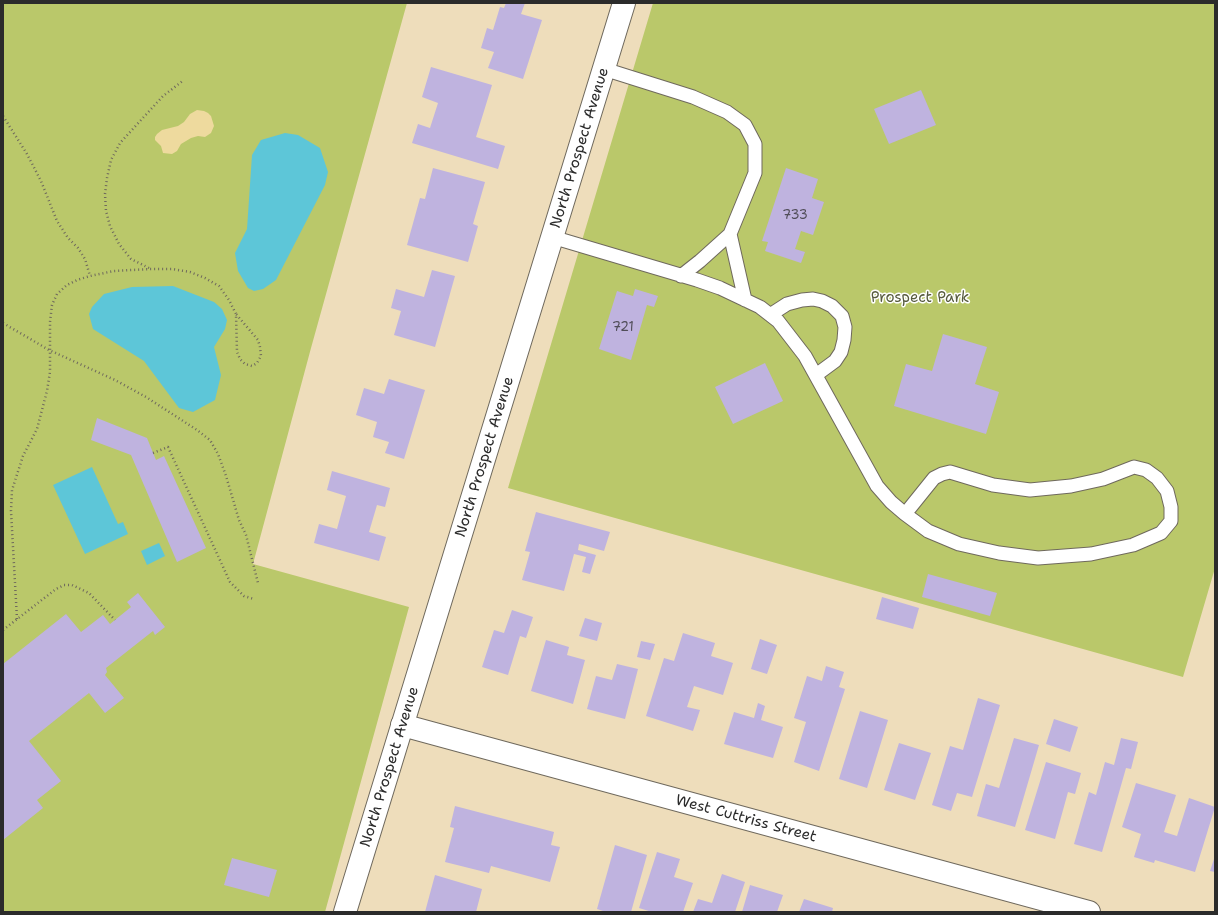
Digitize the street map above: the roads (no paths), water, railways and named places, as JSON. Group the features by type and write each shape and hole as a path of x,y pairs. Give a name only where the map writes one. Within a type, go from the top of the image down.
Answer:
{"street":[{"name":"North Prospect Avenue","path":"345,912 624,3"},
{"name":"West Cuttriss Street","path":"402,726 1089,912"}],"lane":[{"path":"604,69 693,97 727,112 745,125 755,144 755,173 730,234 700,262 681,276"},
{"path":"730,234 745,300"},
{"path":"552,237 720,288 760,307 778,321 805,356 877,486 891,502 906,514 928,531 959,544 999,553 1038,558 1091,554 1133,546 1161,533 1171,521 1171,508 1167,491 1157,478 1146,470 1134,467 1103,479 1071,486 1030,490 993,485 950,472 934,478 906,514"},
{"path":"770,315 788,304 813,299 822,301 832,306 842,316 845,327 841,352 835,361 816,375"}],"water":[{"path":"285,133 298,135 320,148 328,172 325,185 276,280 263,289 254,291 248,288 238,271 235,253 247,229 252,155 261,140"},
{"path":"173,286 214,302 222,309 227,320 225,329 214,347 221,375 215,400 193,412 179,408 144,361 93,329 89,314 92,307 104,294 132,287"},
{"path":"92,467 118,524 123,522 128,534 85,554 53,485"},
{"path":"159,543 165,556 147,565 141,551"}],"park label":[{"name":"Prospect Park","path":"920,298"}]}
